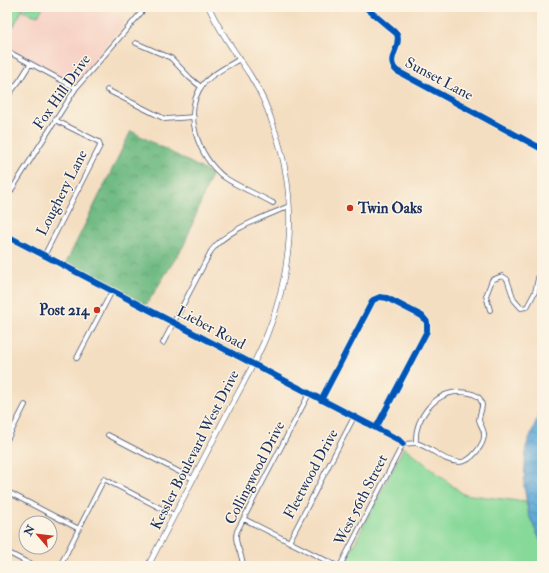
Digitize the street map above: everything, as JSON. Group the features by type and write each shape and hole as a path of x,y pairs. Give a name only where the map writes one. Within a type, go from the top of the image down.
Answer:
{"main road":[{"name":"Kessler Boulevard West Drive","path":"148,566 253,365 272,322 282,288 289,247 289,206 285,171 275,130 260,93 209,7"}],"street":[{"name":"Fox Hill Drive","path":"7,197 76,88 146,7"},
{"name":"Sunset Lane","path":"365,7 397,34 398,43 392,60 393,68 397,72 542,148"},
{"path":"136,43 171,58 189,78 202,87"},
{"path":"7,51 76,88"},
{"path":"240,59 208,79 202,87 195,104 194,117 200,145 214,168 227,179 273,202"},
{"path":"7,97 30,64"},
{"path":"107,90 164,119 194,117"},
{"name":"Loughery Lane","path":"44,256 100,146 99,142 55,120"},
{"path":"7,187 12,190"},
{"path":"163,343 211,250 230,234 289,206"},
{"name":"Lieber Road","path":"7,236 376,428 403,444"},
{"path":"490,310 487,294 492,280 502,276 507,279 515,302 521,308 527,307 535,292 542,260"},
{"path":"77,358 112,291"},
{"path":"321,400 372,302 379,297 387,298 424,317 428,324 427,331 376,428"},
{"path":"403,444 416,443 448,460 461,462 468,460 476,452 484,437 479,420 482,407 480,399 474,395 457,392 446,394 439,398 429,408 416,428 416,443"},
{"name":"Collingwood Drive","path":"243,566 236,536 309,394"},
{"path":"7,440 25,405"},
{"name":"Fleetwood Drive","path":"289,542 354,417"},
{"path":"108,435 193,479"},
{"name":"West 56th Street","path":"340,566 403,444"},
{"path":"60,566 104,480 174,515"},
{"path":"8,492 79,529"},
{"path":"244,519 337,566"},
{"path":"7,552 34,566"}],"shaded area":[{"path":"7,7 103,7 126,20 75,83 7,48"}],"green space":[{"path":"7,7 24,7 13,27 7,24"},
{"path":"26,7 43,7 38,16 24,12"},
{"path":"131,131 212,174 184,245 146,305 66,263"},
{"path":"404,447 463,494 526,502 529,515 542,544 542,566 343,566"}],"water":[{"path":"542,406 542,544 529,515 524,486 526,447"}],"cycle path":[{"path":"365,7 397,34 398,39 392,62 393,67 397,71 542,149"},
{"path":"7,236 399,440 403,444"},
{"path":"321,400 373,300 380,297 387,298 422,316 427,322 427,331 376,428"}],"place":[{"name":"Twin Oaks","path":"350,208"},
{"name":"Post 214","path":"97,310"}]}
